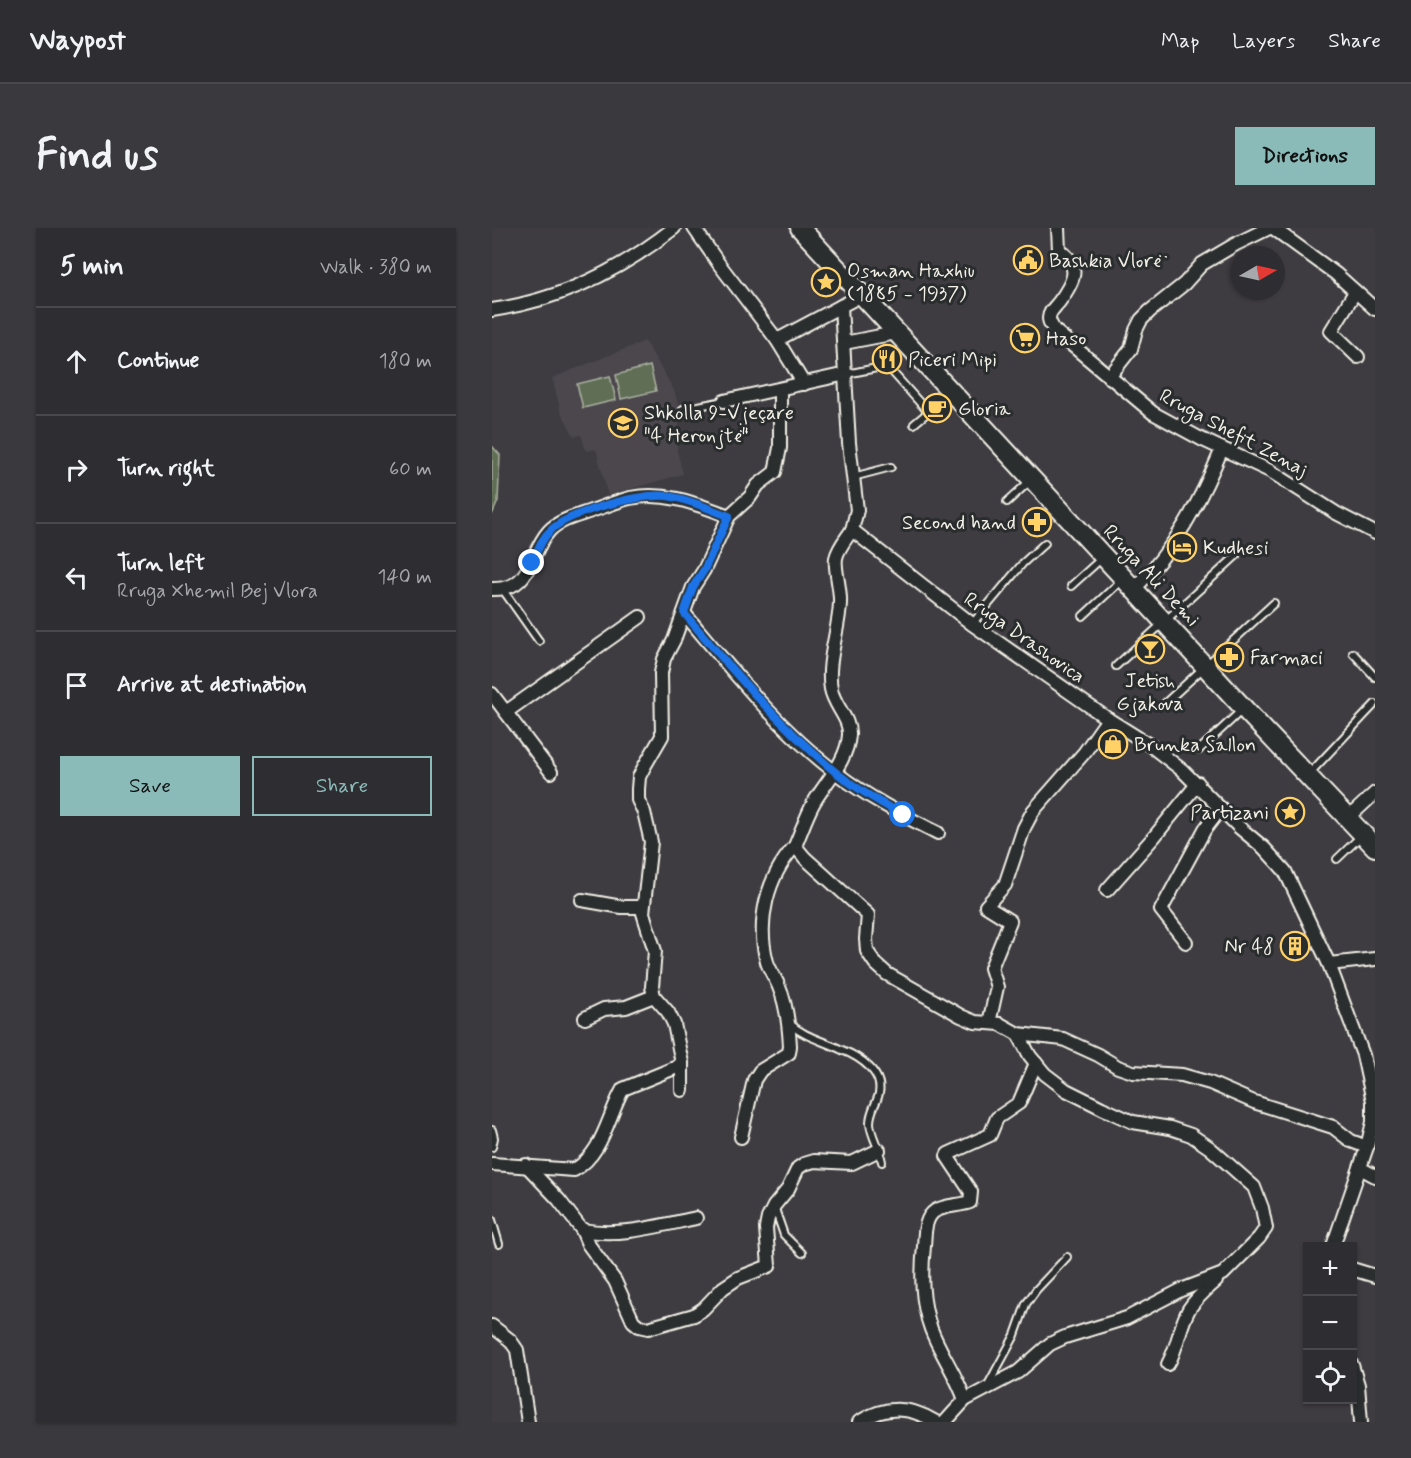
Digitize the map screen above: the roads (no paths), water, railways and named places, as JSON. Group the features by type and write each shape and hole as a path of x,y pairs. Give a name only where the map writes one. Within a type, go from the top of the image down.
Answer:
{"main road":[{"name":"Rruga Ali Demi","path":"800,228 1204,666 1369,840"}],"street":[{"path":"492,310 570,290 625,263 675,228"},
{"path":"694,228 777,340 804,384"},
{"name":"Rruga Shefit Zenaj","path":"1058,228 1059,250 1070,257 1075,272 1068,289 1049,314 1048,321 1054,330 1153,413 1179,428 1270,471 1335,513 1375,533"},
{"path":"1109,377 1131,349 1141,320 1150,311 1184,284 1202,264 1236,244 1271,228 1336,274 1375,309"},
{"path":"1355,292 1331,331 1358,357"},
{"path":"777,340 862,295"},
{"path":"741,1137 754,1080 760,1071 789,1053 785,1006 780,988 768,964 764,945 763,921 766,899 783,860 795,846 812,805 834,771 846,747 849,734 847,723 831,690 830,674 841,592 835,566 836,556 852,530 857,510 849,443 841,306"},
{"path":"844,343 896,333"},
{"path":"724,401 846,374"},
{"path":"682,1090 682,1062 674,1024 668,1012 654,996 652,987 654,951 643,907 651,842 639,800 639,777 662,736 661,673 664,659 693,587 704,570 729,516 742,506 758,485 775,472 780,448 780,389"},
{"path":"1129,584 1163,556 1185,527 1222,449"},
{"path":"498,589 518,583 543,538 551,529 563,522 629,499 666,496 686,500 729,516"},
{"name":"Rruga Drashovica","path":"852,530 972,624 1108,719 1151,746 1198,783 1285,871 1329,964 1363,1055 1373,1101 1374,1122 1367,1148 1334,1242"},
{"path":"684,613 772,715 834,771 874,799 938,833"},
{"path":"506,712 640,617"},
{"path":"492,694 551,772"},
{"path":"989,1023 997,987 991,968 1010,921 986,906 1005,885 1024,828 1033,812 1084,753 1108,719"},
{"path":"1107,890 1198,783"},
{"path":"1348,818 1375,793"},
{"path":"1186,942 1161,910 1205,829 1221,808"},
{"path":"795,846 805,858 868,915 867,951 875,963 887,974 961,1016 975,1022 1000,1024 1018,1034 1063,1039 1098,1054 1118,1067 1133,1071 1182,1075 1209,1083 1254,1102 1333,1127 1351,1141 1367,1148"},
{"path":"582,900 622,907 643,907"},
{"path":"1329,964 1375,959"},
{"path":"585,1018 604,1009 626,1007 654,996"},
{"path":"1018,1034 1044,1074 1066,1090 1133,1122 1170,1128 1191,1135 1210,1148 1254,1187 1266,1228 1259,1238 1198,1296 1189,1310 1174,1354 1168,1364"},
{"path":"492,1164 574,1170 581,1166 601,1139 623,1089 677,1067 682,1062"},
{"path":"965,1400 957,1378 931,1330 924,1306 922,1284 925,1229 929,1217 935,1211 970,1202 971,1192 960,1179 948,1154 990,1136 997,1118 1019,1103 1036,1063"},
{"path":"526,1165 559,1200 582,1230 588,1244 615,1281 633,1321 639,1326 648,1328 694,1315 723,1288 738,1278 769,1266 766,1228 768,1218 798,1168 814,1161 852,1163 881,1156"},
{"path":"1360,1168 1375,1176"},
{"path":"582,1230 598,1233 645,1229 696,1218"},
{"path":"1357,1270 1375,1276"},
{"path":"945,1422 965,1400 1018,1372 1050,1344 1065,1337 1127,1318 1181,1290 1223,1274"},
{"path":"492,1326 510,1340 517,1350 528,1422"},
{"path":"1357,1381 1361,1422"},
{"path":"859,1422 884,1410 897,1409 913,1412 936,1422"}],"lane":[{"path":"846,374 887,366 928,412"},
{"path":"914,424 951,393"},
{"path":"683,409 724,401"},
{"path":"853,477 891,467"},
{"path":"1007,502 1032,480"},
{"path":"972,624 1002,586 1045,543"},
{"path":"1116,666 1236,556"},
{"path":"1071,586 1103,557"},
{"path":"1083,616 1129,584"},
{"path":"498,589 539,641"},
{"path":"1163,705 1274,603"},
{"path":"1353,653 1375,677"},
{"path":"1307,776 1375,704"},
{"path":"1199,750 1244,709"},
{"path":"1337,859 1369,840"},
{"path":"786,1021 805,1035 854,1055 869,1066 879,1086 879,1094 870,1118 872,1135 881,1156"},
{"path":"492,1130 494,1137 492,1148"},
{"path":"774,1206 784,1235 802,1253"},
{"path":"492,1220 499,1244"},
{"path":"986,1388 1015,1335 1026,1304 1067,1257"}],"place":[{"name":"Bashkia Vlorë","path":"1028,260"},
{"name":"Osman Haxhiu (1885 - 1937)","path":"826,282"},
{"name":"Haso","path":"1025,338"},
{"name":"Piceri Mipi","path":"887,359"},
{"name":"Gloria","path":"937,408"},
{"name":"Shkolla 9-Vjeçare \"4 Heronjtë\"","path":"623,423"},
{"name":"Second hand","path":"1037,522"},
{"name":"Kudhesi","path":"1182,547"},
{"name":"Jetish Gjakova","path":"1150,649"},
{"name":"Farmaci","path":"1229,657"},
{"name":"Brunka Sallon","path":"1113,744"},
{"name":"Partizani","path":"1290,812"},
{"name":"Nr 48","path":"1295,946"}]}
